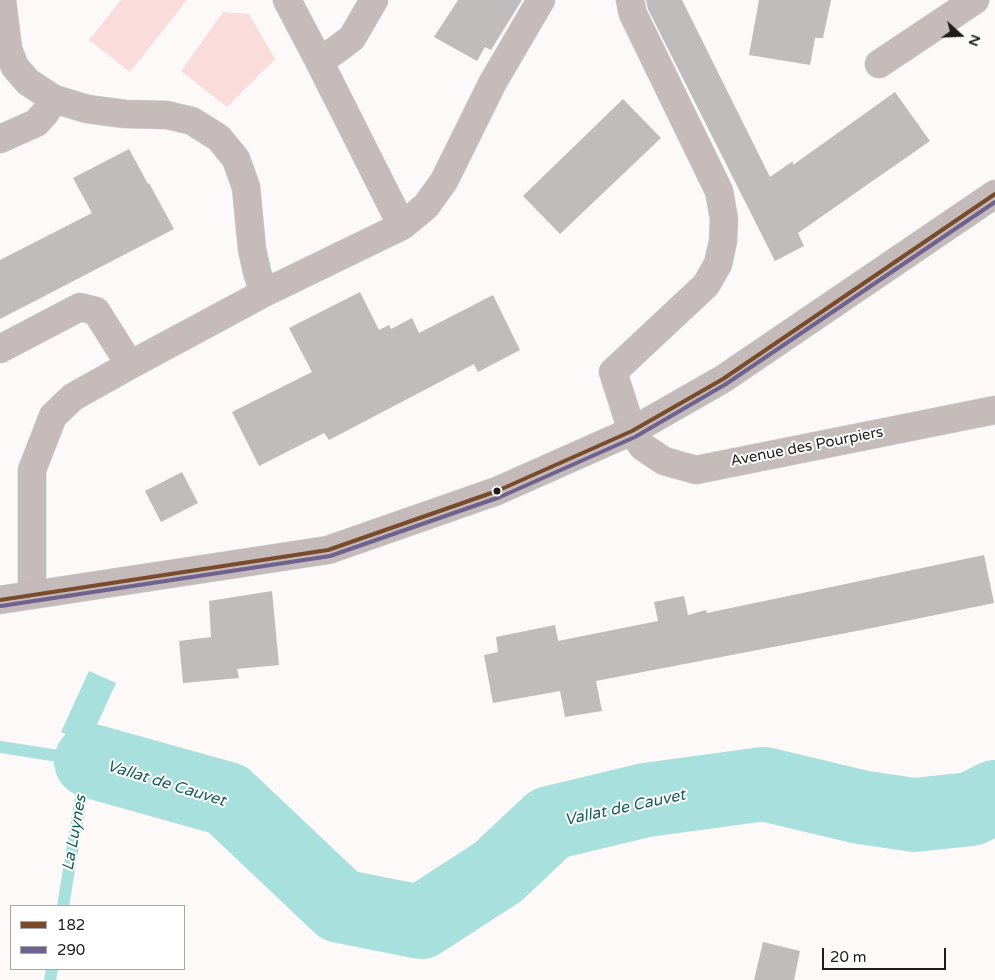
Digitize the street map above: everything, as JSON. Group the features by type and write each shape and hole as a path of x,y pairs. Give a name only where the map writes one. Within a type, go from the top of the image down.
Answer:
{"main road":[{"path":"0,600 328,550 497,491 632,431 723,379 995,194"}],"street":[{"path":"2,0 8,49 15,67 28,82 54,99 87,109 125,114 167,115 192,121 219,138 236,159 246,187 252,249 256,272 264,293"},
{"path":"287,0 402,226"},
{"path":"319,61 352,38 374,0"},
{"path":"32,595 32,470 53,416 73,397 264,293 402,226 426,206 444,181 494,82 541,0"},
{"path":"630,0 633,14 719,191 724,218 723,241 718,264 706,286 613,372 632,431"},
{"path":"880,64 975,0"},
{"path":"0,140 36,123 54,99"},
{"path":"0,349 80,307 96,311 130,365"},
{"name":"Avenue des Pourpiers","path":"632,431 643,447 664,461 696,470 995,410"}],"shaded area":[{"path":"121,0 187,0 130,72 89,40"},
{"path":"223,12 249,14 275,59 227,107 181,71"}],"water":[{"path":"89,671 116,683 88,744 61,732"}],"building":[{"path":"458,0 522,0 491,50 485,47 477,61 434,37"},
{"path":"646,0 682,0 770,177 793,161 793,165 895,92 930,141 798,233 804,246 775,261 648,9"},
{"path":"759,0 831,0 823,38 815,38 810,65 749,55"},
{"path":"623,99 661,138 560,234 523,196"},
{"path":"129,149 174,229 0,319 0,260 92,213 73,178"},
{"path":"360,292 379,330 389,325 391,329 412,318 419,333 493,295 520,350 478,372 474,364 329,440 324,433 259,466 232,412 312,372 289,328"},
{"path":"182,472 198,503 161,522 145,491"},
{"path":"984,555 994,603 596,681 602,711 565,717 560,691 493,703 484,655 498,652 496,637 555,625 558,641 658,621 654,602 684,596 688,615 706,610 707,613"},
{"path":"272,591 279,665 237,669 239,678 183,683 179,641 211,637 209,601"},
{"path":"763,942 800,951 794,980 754,980"}],"waterway":[{"name":"La Luynes","path":"0,747 91,761 82,792 63,905"},
{"name":"Vallat de Cauvet","path":"91,761 227,799 340,906 421,922 498,872 550,823 646,800 764,784 860,807 914,815 971,809 995,797"},
{"name":"La Luynes","path":"50,980 52,970"}],"transit line":[{"name":"182","path":"0,600 328,550 497,491 632,431 723,379 995,194"},
{"name":"290","path":"1,606 330,556 500,497 635,437 726,384 995,202"}]}
